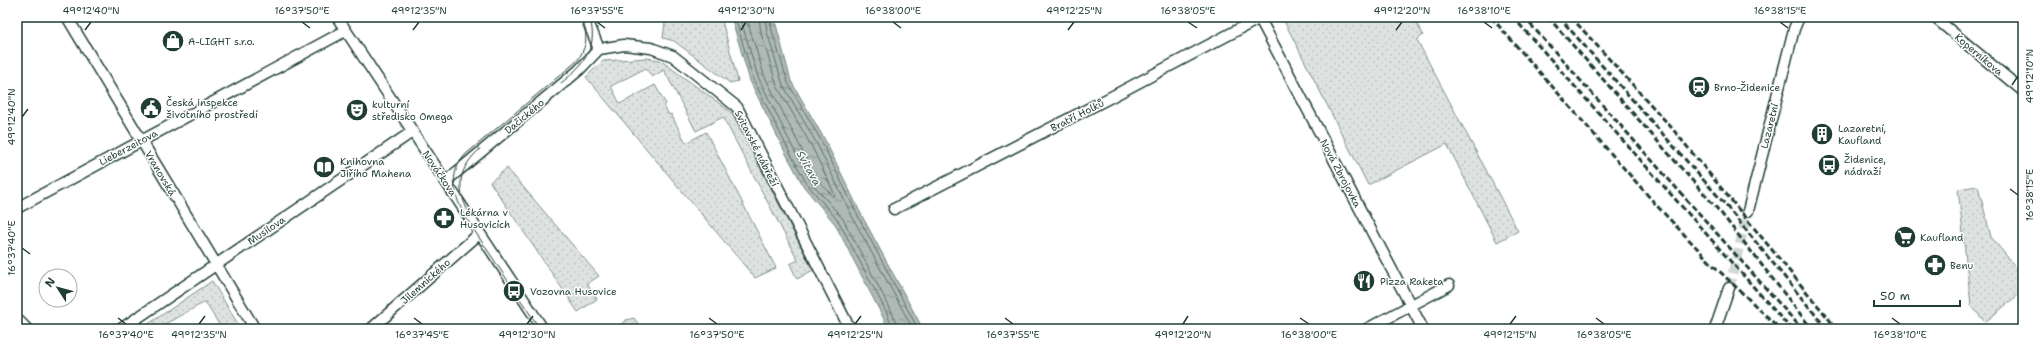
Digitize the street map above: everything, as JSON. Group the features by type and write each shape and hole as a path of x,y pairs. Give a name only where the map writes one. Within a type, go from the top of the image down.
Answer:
{"street":[{"name":"Vranovská","path":"67,17 255,329"},
{"name":"Nováčkova","path":"337,17 543,329"},
{"path":"586,17 599,49"},
{"name":"Bratří Holků","path":"894,209 1113,96 1260,17"},
{"name":"Nová Zbrojovka","path":"1260,17 1423,329"},
{"name":"Lazaretní","path":"1748,212 1790,43 1798,17"},
{"name":"Koperníkova","path":"1934,17 2023,91"},
{"name":"Lieberzeitova","path":"17,208 345,31"},
{"name":"Svitavské nábřeží","path":"599,49 624,45 651,48 673,56 736,108 850,329"},
{"name":"Dačického","path":"446,181 579,70 599,49"},
{"name":"Musilova","path":"121,329 412,132"},
{"name":"Jilemnického","path":"371,329 479,234"},
{"path":"1367,329 1449,285"},
{"path":"1715,329 1729,288"},
{"path":"17,319 27,329"}],"shaded area":[{"path":"668,17 721,17 738,81 730,83 674,41 663,38 665,22"},
{"path":"1282,17 1413,17 1423,35 1417,40 1518,231 1497,242 1447,144 1368,185"},
{"path":"647,58 660,60 731,112 813,270 797,279 790,264 798,260 723,117 696,131 664,70 652,77 646,68 611,86 620,104 655,85 666,104 664,106 669,115 671,114 686,143 706,132 776,268 755,278 586,77 603,61"},
{"path":"507,168 599,276 587,284 597,299 578,312 490,182"},
{"path":"1978,186 1991,237 2023,276 2023,291 1985,322 1971,305 1958,189"},
{"path":"212,281 241,329 222,329 205,302 156,329 141,329"},
{"path":"634,318 642,329 615,329 626,320"}],"water":[{"name":"Svitava","path":"731,17 774,17 791,81 825,140 862,216 923,329 889,329 835,224 804,187 785,152 750,81"}],"tunnel":[{"path":"1729,288 1748,211"}],"tram line":[{"path":"540,329 466,218 458,202 454,185 454,177 456,169 466,154 577,61 581,55 586,40 585,29 581,17"},
{"path":"561,83 576,70 591,46 592,27 589,17"},
{"path":"469,213 462,194 461,178 467,163 480,149"}],"railway":[{"path":"1491,17 1659,208 1714,266 1780,329"},
{"path":"1513,17 1791,329"},
{"path":"1524,17 1802,329"},
{"path":"1548,17 1721,213 1812,329"},
{"path":"1559,17 1723,202 1827,329"},
{"path":"1571,17 1671,127 1837,329"}],"place":[{"name":"A-LIGHT s.r.o.","path":"173,41"},
{"name":"Brno-Židenice","path":"1699,87"},
{"name":"Česká inspekce životního prostředí","path":"151,108"},
{"name":"kulturní středisko Omega","path":"357,110"},
{"name":"Lazaretní, Kaufland","path":"1822,134"},
{"name":"Židenice, nádraží","path":"1829,165"},
{"name":"Knihovna Jiřího Mahena","path":"324,167"},
{"name":"Lékárna v Husovicích","path":"444,218"},
{"name":"Kaufland","path":"1905,237"},
{"name":"Benu","path":"1935,265"},
{"name":"Pizza Raketa","path":"1364,281"},
{"name":"Vozovna Husovice","path":"514,291"}]}
